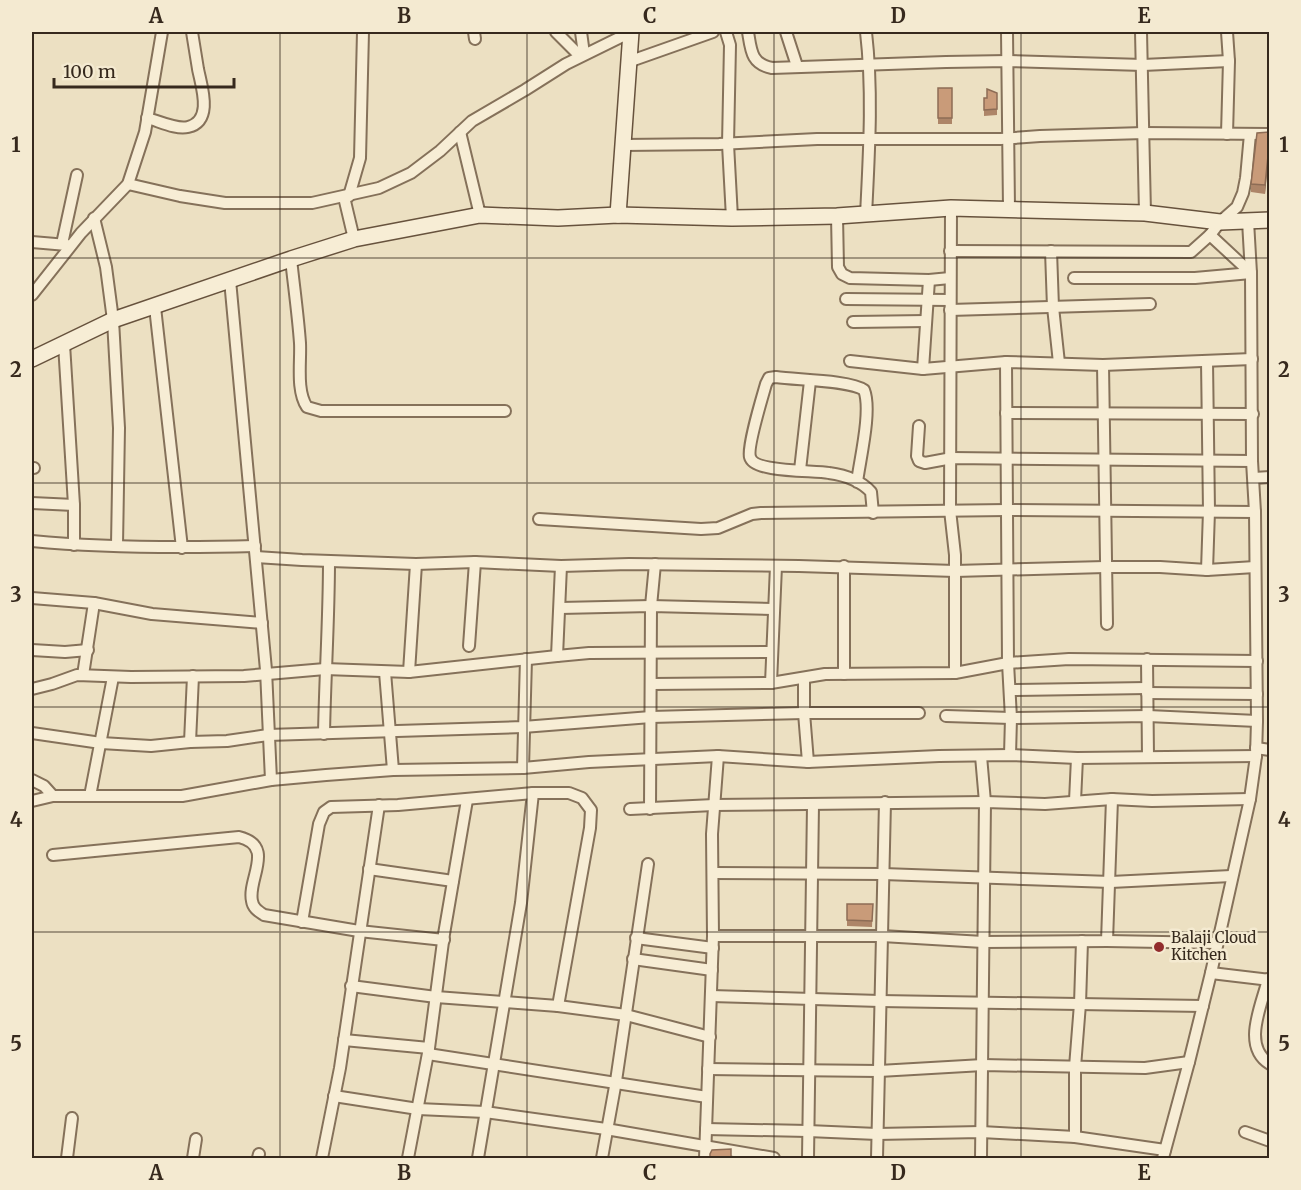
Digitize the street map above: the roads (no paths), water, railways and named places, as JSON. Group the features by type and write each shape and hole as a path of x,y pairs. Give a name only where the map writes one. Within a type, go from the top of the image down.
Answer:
{"main road":[{"path":"618,215 631,32"},
{"path":"32,359 113,320 291,259 354,239 480,215 558,218 618,215 732,218 866,215 951,208 1145,213 1220,222 1269,220"}],"street":[{"path":"32,295 67,245 128,184 145,132 162,32"},
{"path":"147,118 179,127 196,124 201,119 204,96 192,32"},
{"path":"354,239 347,196 360,158 364,32"},
{"path":"556,32 582,55"},
{"path":"580,32 582,55"},
{"path":"128,184 225,203 312,203 379,188 411,173 440,151 472,121 582,55 631,32"},
{"path":"628,62 713,32"},
{"path":"726,32 730,45 728,144 732,218"},
{"path":"748,32 755,60 763,66 772,68 1008,61 1143,65 1229,61"},
{"path":"786,32 797,66"},
{"path":"866,32 870,64 870,139 866,215"},
{"path":"1007,32 1009,209"},
{"path":"1142,32 1145,213"},
{"path":"1227,32 1229,61 1227,134"},
{"path":"460,132 480,215"},
{"path":"623,145 728,144 817,139 1007,139 1144,133 1269,134"},
{"path":"950,251 1191,252 1237,207 1243,193 1250,134"},
{"path":"67,245 77,175"},
{"path":"951,208 952,458 950,510 955,571 955,673"},
{"path":"837,216 838,267 842,274 850,278 928,280 950,278"},
{"path":"94,218 106,267 113,320 120,428 117,545"},
{"path":"706,1129 877,1134 981,1132 1075,1137 1164,1154 1211,973 1250,799 1256,752 1255,512 1248,221"},
{"path":"1210,235 1251,273"},
{"path":"32,242 67,245"},
{"path":"1051,252 1053,307 1059,363"},
{"path":"291,259 300,344 303,401 307,407 321,411 505,411"},
{"path":"1074,279 1195,278 1251,273"},
{"path":"230,280 262,623 271,780"},
{"path":"923,369 928,280"},
{"path":"846,299 927,299 950,305 1021,310 1150,304"},
{"path":"155,307 182,548"},
{"path":"853,322 926,321"},
{"path":"64,344 74,505 74,545"},
{"path":"850,361 923,369 1006,362 1103,365 1252,358"},
{"path":"1207,361 1208,570"},
{"path":"1006,362 1010,755"},
{"path":"1103,365 1107,624"},
{"path":"857,482 866,413 864,390 854,386 769,378 749,455 752,461 757,465 831,473 857,482 871,492 873,513"},
{"path":"800,470 810,381"},
{"path":"1006,413 1253,414"},
{"path":"919,426 917,456 919,461 925,463 952,458 1252,461"},
{"path":"1254,478 1269,477"},
{"path":"32,502 74,505"},
{"path":"539,519 701,529 718,528 760,513 950,510 1255,512"},
{"path":"32,541 74,545 256,552 329,561 416,564 475,562 561,566 655,564 844,566 955,571 1105,567 1208,570 1255,567"},
{"path":"324,734 329,561"},
{"path":"469,646 475,562"},
{"path":"409,672 416,564"},
{"path":"650,809 651,606 655,564"},
{"path":"557,656 561,566"},
{"path":"771,682 776,566"},
{"path":"844,566 844,674"},
{"path":"32,598 94,603 152,614 262,623"},
{"path":"83,675 94,603"},
{"path":"560,609 651,606 773,609"},
{"path":"32,650 65,652 88,650"},
{"path":"32,689 77,675 113,677 266,675 325,669 409,672 557,656 652,652 772,652"},
{"path":"652,684 771,682 844,674 955,673 1008,663 1069,659 1147,658 1257,661"},
{"path":"1147,658 1148,757"},
{"path":"524,768 526,659"},
{"path":"385,672 393,770"},
{"path":"190,742 193,676"},
{"path":"90,796 113,677"},
{"path":"804,678 808,762"},
{"path":"1010,690 1147,690 1257,694"},
{"path":"32,733 101,743 152,746 227,741 268,735 523,727 651,717 919,713"},
{"path":"946,716 1011,718 1148,716 1257,721"},
{"path":"32,801 53,796 182,796 271,780 393,770 524,768 589,762 718,756 808,762 1010,755 1077,758 1148,757 1269,750"},
{"path":"706,1153 713,942 714,805 718,756"},
{"path":"981,756 985,802 981,1158"},
{"path":"1075,801 1077,758"},
{"path":"32,780 44,786 53,796"},
{"path":"302,922 319,824 324,812 332,807 467,801 533,794 570,793 582,798 591,810 590,828 558,1006"},
{"path":"478,1158 521,903 533,794"},
{"path":"630,809 885,802 1045,804 1112,799 1152,801 1250,799"},
{"path":"1107,941 1111,882 1112,799"},
{"path":"408,1158 429,1051 453,880 467,801"},
{"path":"877,1158 885,802"},
{"path":"322,1158 344,1040 379,805"},
{"path":"808,1158 813,805"},
{"path":"53,855 239,837 250,840 256,849 258,863 251,900 255,910 264,915 359,931 444,940"},
{"path":"602,1158 616,1081 648,864"},
{"path":"369,869 453,880"},
{"path":"713,873 811,872 1111,882 1231,876"},
{"path":"636,939 713,942 812,935 882,936 982,942 1217,943"},
{"path":"1075,1137 1075,1067 1082,941"},
{"path":"633,959 712,970"},
{"path":"1211,973 1269,980 1256,1027 1254,1044 1258,1054 1269,1064"},
{"path":"351,986 436,997 558,1006 626,1015 710,1037"},
{"path":"711,996 811,1000 1203,1006"},
{"path":"344,1040 429,1051 707,1097"},
{"path":"708,1069 879,1071 982,1065 1145,1068 1189,1062"},
{"path":"334,1096 418,1109 485,1112 606,1129 706,1153 774,1158"},
{"path":"67,1158 72,1118"},
{"path":"1245,1132 1269,1141"},
{"path":"193,1158 196,1140"}],"place":[{"name":"Balaji Cloud Kitchen","path":"1159,947"}]}
